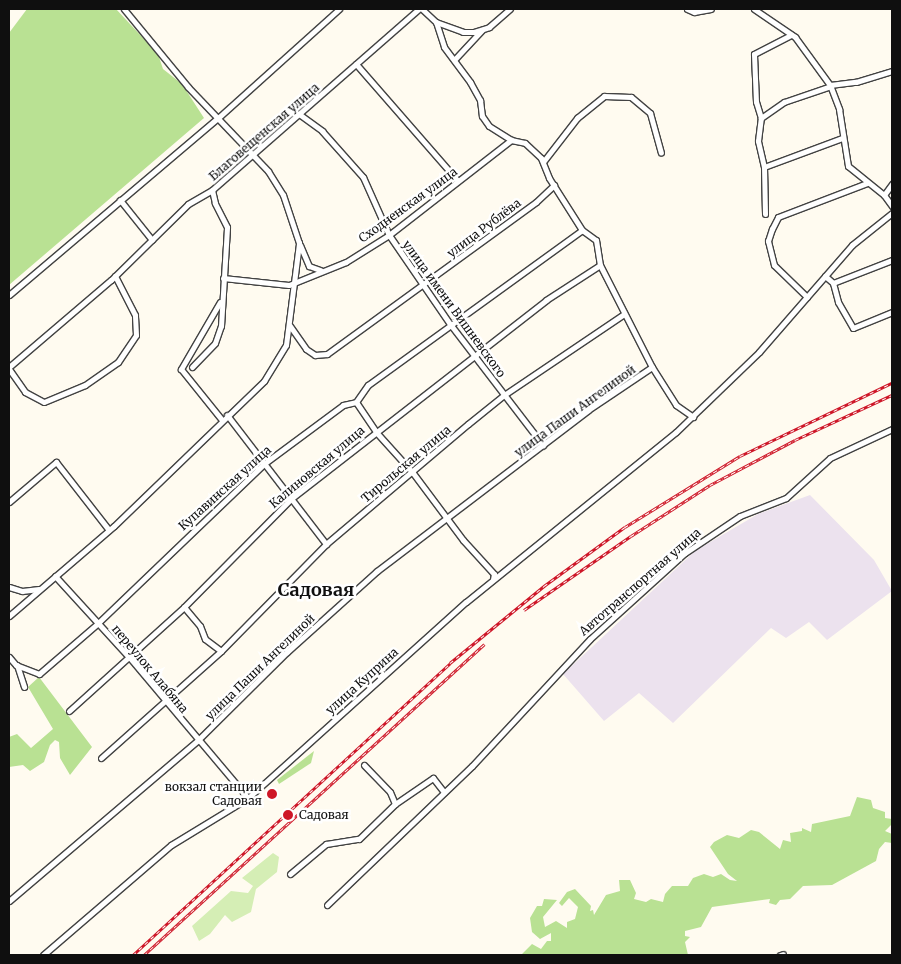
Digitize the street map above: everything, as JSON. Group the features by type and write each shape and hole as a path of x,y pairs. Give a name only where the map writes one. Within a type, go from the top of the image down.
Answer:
{"street":[{"path":"124,9 188,87 253,154 283,195 309,266 320,270"},
{"path":"9,295 218,118 339,9"},
{"path":"421,9 436,22 463,32 482,30"},
{"name":"Благовещенская улица","path":"9,368 115,276 188,204 212,190 421,9"},
{"path":"454,60 482,30 510,9"},
{"path":"687,9 694,12 711,9"},
{"path":"754,9 792,35 831,86 839,108 842,138 848,166 884,195 892,206"},
{"path":"436,22 444,47 470,82 480,100 482,116 489,126 511,140 526,143 543,162 554,185 582,230 596,240 600,264 652,367 676,405 693,417"},
{"path":"463,32 468,44"},
{"path":"765,214 764,167 758,141 761,118 756,102 754,54 792,35"},
{"path":"356,64 458,181"},
{"path":"761,118 784,102 831,86 856,82 892,71"},
{"path":"543,162 577,118 604,96 631,97 650,113 662,153"},
{"name":"улица имени Вишневского","path":"300,114 322,131 363,177 389,235 450,324 543,445"},
{"path":"764,167 842,138"},
{"name":"Сходненская улица","path":"223,278 289,285 320,270 346,262 389,235 511,140"},
{"path":"807,297 774,265 768,242 772,229 778,218 867,183"},
{"path":"884,195 892,184"},
{"name":"улица Рублёва","path":"289,321 291,331 306,349 314,355 327,354 424,285 554,185"},
{"path":"192,367 215,343 221,316 220,302 227,227 215,203 212,190"},
{"path":"120,200 152,240"},
{"name":"улица Куприна","path":"42,955 171,845 248,798 493,580 693,417 760,352 852,245 892,213"},
{"name":"Купавинская улица","path":"16,665 39,674 98,623 265,463 343,405 356,402 368,386 450,324 582,230"},
{"path":"9,616 109,530 272,370 286,345 296,280 299,243"},
{"path":"833,283 892,260"},
{"name":"Калиновская улица","path":"69,711 130,658 184,607 292,498 546,300 600,264"},
{"path":"9,368 25,392 44,402 84,385 118,362 136,335 135,314 115,276"},
{"path":"825,276 833,283 838,302 853,328 892,312"},
{"path":"220,302 214,316 181,369 222,420"},
{"name":"Тирольская улица","path":"101,758 166,702 168,695 221,651 326,544 504,395 624,314"},
{"path":"214,316 221,316"},
{"name":"улица Паши Ангелиной","path":"9,901 198,740 287,652 370,577 543,445 652,367"},
{"path":"356,402 376,432 413,473 447,518 494,574 493,580"},
{"path":"227,415 326,544"},
{"name":"Автотранспортная улица","path":"327,905 472,766 539,691 590,639 712,532 740,516 786,498 830,458 892,429"},
{"path":"9,502 56,462 109,530"},
{"name":"переулок Алабяна","path":"55,576 130,658 248,798"},
{"path":"9,587 22,591 40,589"},
{"path":"184,607 200,626 205,639 221,651"},
{"path":"9,657 16,665 24,687"},
{"path":"364,765 390,792 395,804"},
{"path":"290,874 326,844 359,839 395,804 433,778 444,792"}],"shaded area":[{"path":"810,495 874,560 892,591 827,640 809,622 786,638 771,628 673,723 639,693 604,721 563,674 695,551 758,514"}],"green space":[{"path":"27,9 116,9 158,54 163,69 182,84 204,118 9,285 9,33"},
{"path":"39,677 92,747 70,775 60,758 59,742 55,740 50,745 44,762 30,771 23,765 9,767 9,737 17,734 31,748 53,729 28,687"},
{"path":"314,751 311,763 279,784 277,780"},
{"path":"857,797 871,800 873,808 885,812 885,818 892,819 892,824 885,831 892,834 892,843 885,842 879,849 876,861 832,885 803,886 790,899 780,900 776,905 769,903 770,899 712,907 701,927 685,931 685,936 690,937 685,942 688,955 521,955 532,944 541,949 547,941 551,941 551,933 540,939 532,932 530,918 537,906 542,906 544,899 557,900 543,917 545,927 556,921 567,928 567,922 575,919 578,907 569,898 562,906 559,903 567,892 575,889 591,906 590,911 593,910 594,915 606,895 620,891 619,880 630,880 636,893 634,899 646,902 651,899 663,902 665,894 672,886 688,886 693,878 704,874 713,877 721,874 730,880 737,881 728,874 710,847 714,842 727,835 739,838 751,830 759,832 780,849 783,840 791,842 790,833 802,831 802,828 811,832 812,824 850,816"},
{"path":"273,853 279,857 277,872 256,889 251,912 232,922 225,915 210,934 199,941 192,926 231,891 248,893 253,886 242,878"}],"railway":[{"path":"133,955 450,663 544,586 625,527 740,456 892,383"},
{"path":"524,610 631,536 710,485 795,440 892,395"},
{"path":"144,955 484,644"}],"place":[{"name":"вокзал станции Садовая","path":"272,794"},
{"name":"Садовая","path":"288,815"}],"district":[{"name":"Садовая","path":"316,590"}]}
